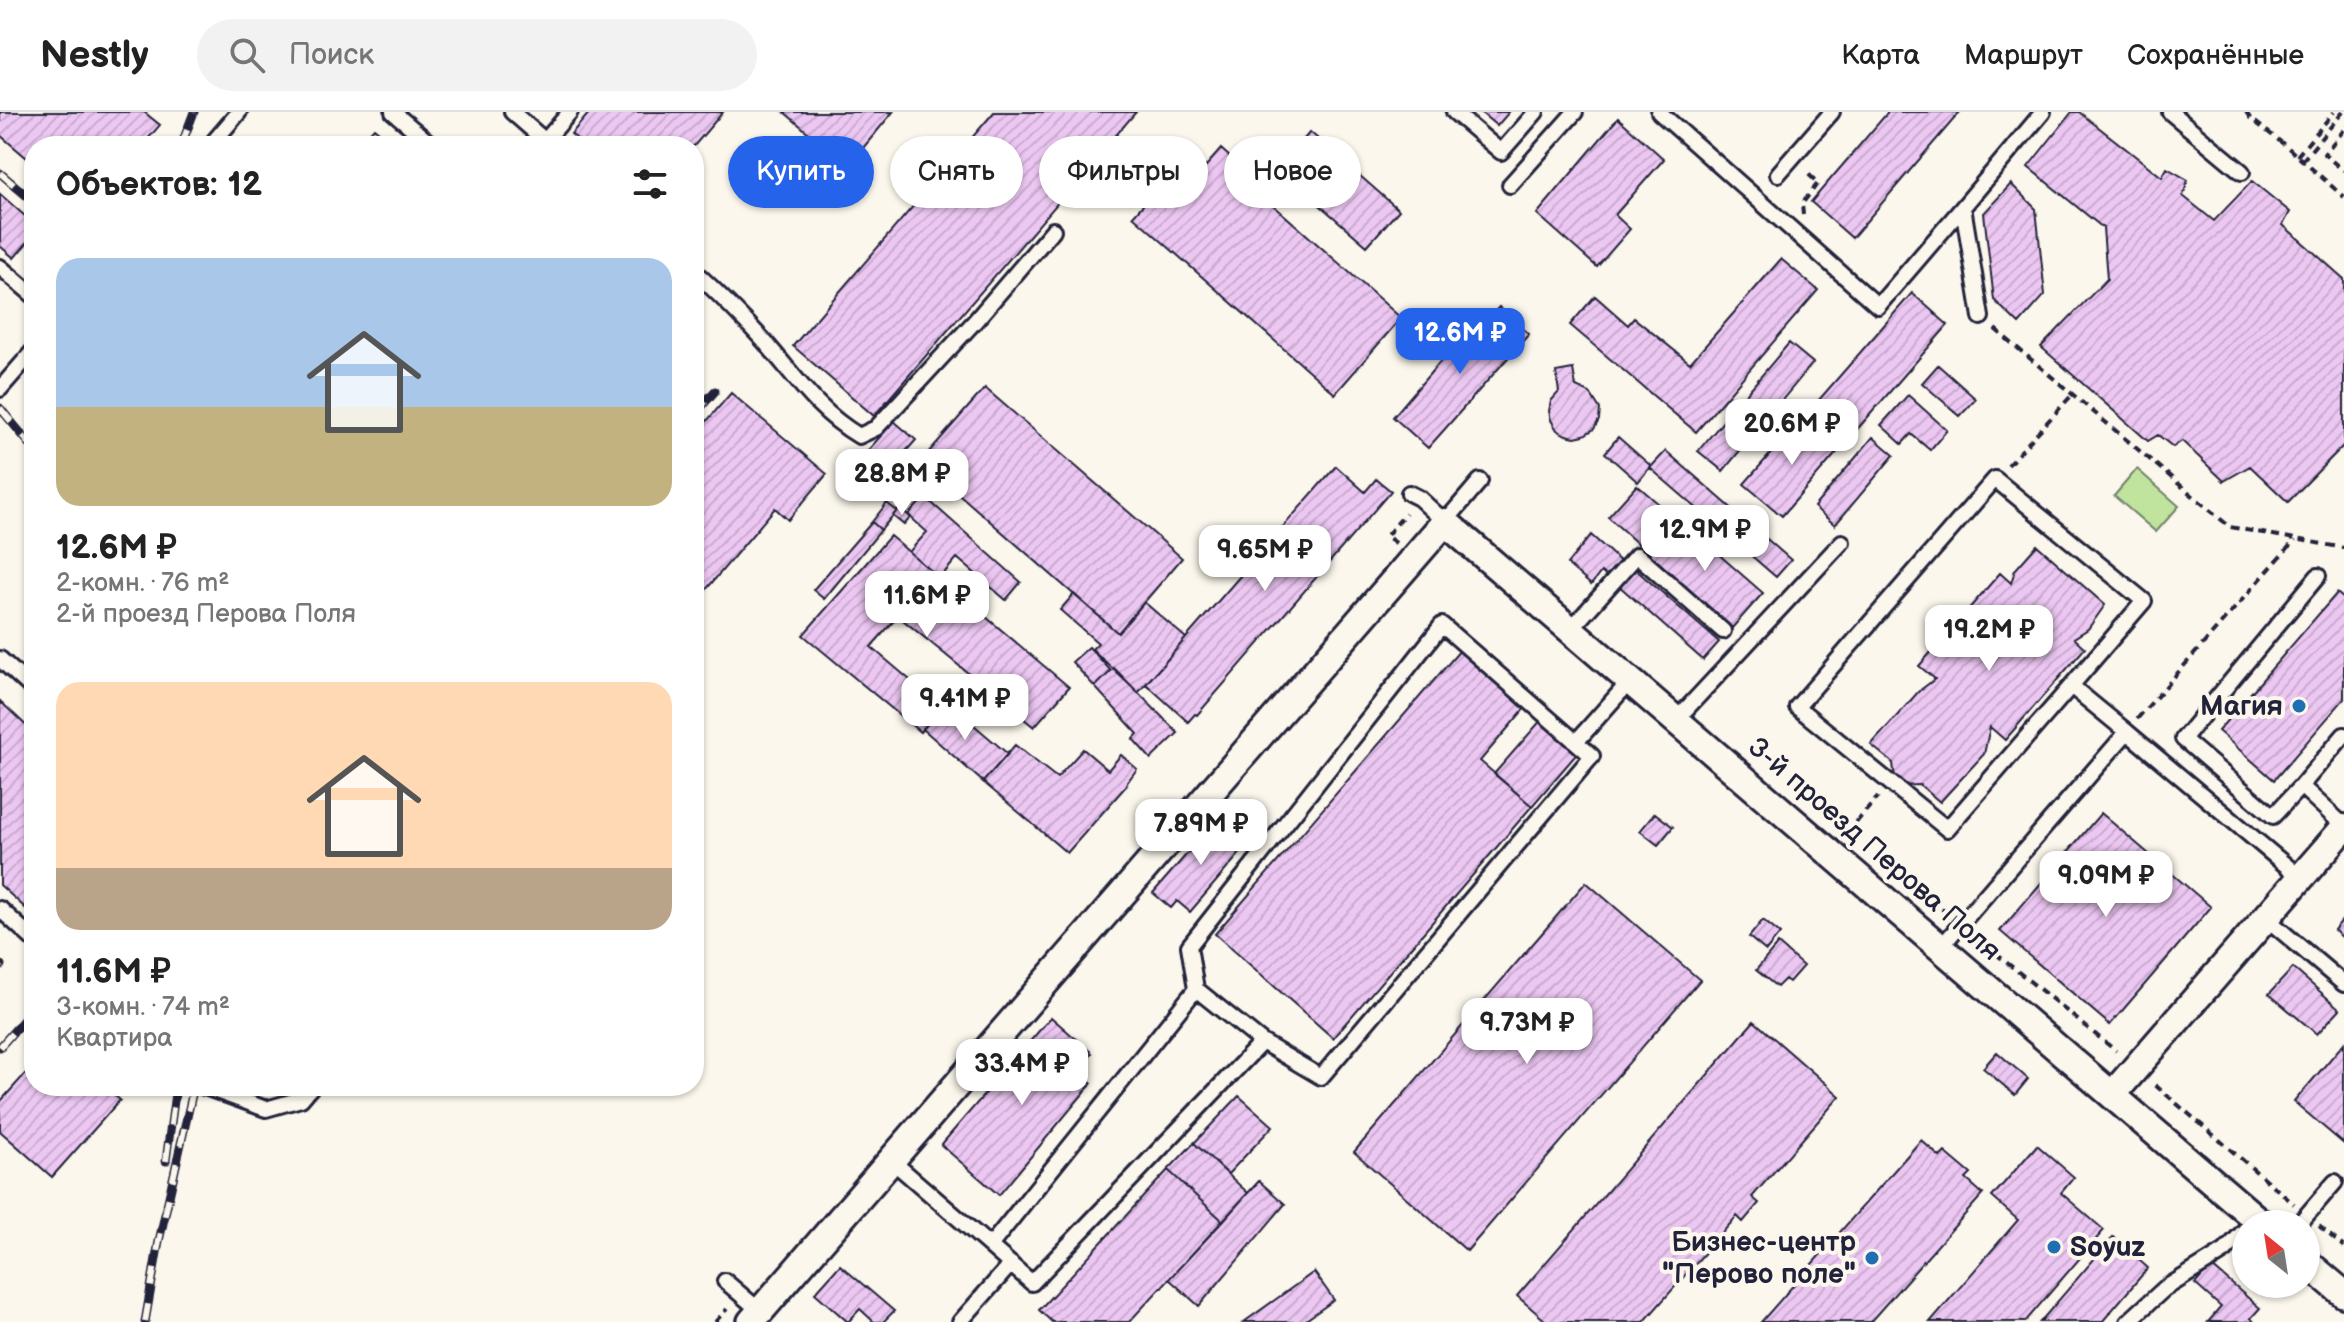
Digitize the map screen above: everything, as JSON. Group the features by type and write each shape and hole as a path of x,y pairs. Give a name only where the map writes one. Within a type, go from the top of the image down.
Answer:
{"street":[{"name":"3-й проезд Перова Поля","path":"1445,522 2113,1094 2239,1210"},
{"path":"761,1318 891,1160 1445,522"},
{"path":"2113,1094 2344,827"},
{"path":"2320,1274 2344,1294"}],"lane":[{"path":"219,136 239,112"},
{"path":"393,112 421,136"},
{"path":"512,112 539,136"},
{"path":"554,136 570,112"},
{"path":"1454,112 1501,152 1536,112"},
{"path":"1510,185 1575,112"},
{"path":"1659,112 1878,306 1963,207 2009,163 2043,112"},
{"path":"1778,174 1832,112"},
{"path":"2170,112 2242,172"},
{"path":"1963,207 1981,317"},
{"path":"704,281 765,342 818,405 835,422 859,436 876,428 976,320 1053,230"},
{"path":"0,267 24,287"},
{"path":"0,389 24,361"},
{"path":"1995,479 2144,601 2071,686 1947,829 1797,707 1995,479"},
{"path":"1409,493 1445,522 1480,481"},
{"path":"1676,720 1842,542"},
{"path":"1570,630 1637,555 1723,631"},
{"path":"2318,576 2183,739 2273,816 2344,735"},
{"path":"1442,625 1576,742 1592,756 1321,1077 1262,1042 1196,989 1189,946 1442,625"},
{"path":"0,659 24,681"},
{"path":"1576,742 1630,681"},
{"path":"2071,686 2131,726 2301,878"},
{"path":"1940,948 2131,726"},
{"path":"2301,786 2344,827"},
{"path":"0,909 24,931"},
{"path":"2266,918 2344,984"},
{"path":"990,1246 1196,989"},
{"path":"891,1160 1032,1283 1262,1042"},
{"path":"230,1096 266,1109 304,1096"},
{"path":"2311,1210 2335,1182"},
{"path":"2128,1322 2164,1289 2232,1244"},
{"path":"960,1322 1011,1264"},
{"path":"725,1281 761,1318"}],"path":[{"path":"2246,112 2344,197"},
{"path":"2297,156 2334,112"},
{"path":"2302,161 2343,112"},
{"path":"2344,130 2324,154 2344,171"},
{"path":"1791,159 1818,183 1802,204 1806,242"},
{"path":"1981,317 2230,527 2344,548"},
{"path":"1995,479 2073,395"},
{"path":"2131,726 2296,539"},
{"path":"1847,833 1890,783"},
{"path":"1881,861 2125,1058"},
{"path":"2150,1081 2292,1210"},
{"path":"2320,1231 2344,1247"}],"green space":[{"path":"2137,469 2179,506 2156,532 2114,496"}],"building":[{"path":"0,112 144,112 160,125 151,136 24,136 24,155 0,135"},
{"path":"590,112 723,112 703,136 571,134"},
{"path":"784,112 893,112 873,136 812,136"},
{"path":"994,112 1136,112 1115,136 1039,136 1039,208 1053,208 874,416 793,346 912,208 1023,208 1023,136 973,136"},
{"path":"1480,112 1509,112 1497,126"},
{"path":"1888,112 1960,112 1852,238 1811,202"},
{"path":"2072,112 2079,112 2162,177 2167,168 2188,180 2183,196 2214,221 2252,181 2290,212 2283,225 2344,279 2344,445 2288,502 2250,466 2224,481 2182,441 2173,447 2158,435 2148,441 2041,347 2107,279 2103,228 2028,167"},
{"path":"1618,118 1664,159 1615,215 1630,229 1597,267 1537,214"},
{"path":"374,128 384,136 366,136"},
{"path":"1221,149 1224,152 1224,208 1276,208 1401,318 1335,394 1133,216 1140,208 1208,208 1208,164"},
{"path":"1361,177 1399,210 1367,246 1323,208 1361,208"},
{"path":"2011,184 2036,209 2045,295 2019,324 1994,300 1984,213"},
{"path":"0,194 24,215 24,246 14,258 0,246"},
{"path":"1781,259 1818,290 1696,432 1570,325 1595,296 1628,325 1634,318 1690,363"},
{"path":"1912,293 1948,325 1854,433 1818,401"},
{"path":"1499,307 1529,334 1428,448 1393,417 1478,317 1484,323"},
{"path":"1789,343 1813,363 1723,471 1698,451"},
{"path":"1938,365 1976,399 1960,416 1922,383"},
{"path":"1573,369 1576,387 1590,393 1600,409 1594,429 1575,437 1557,430 1549,411 1551,401 1559,392 1556,372"},
{"path":"985,388 1182,558 1118,633 921,461"},
{"path":"731,393 827,474 788,520 775,508 704,592 704,424"},
{"path":"1908,395 1947,430 1930,450 1911,434 1902,444 1881,425"},
{"path":"1802,418 1839,450 1782,516 1744,484"},
{"path":"894,421 916,440 884,476 862,457"},
{"path":"1618,437 1651,466 1638,482 1605,453"},
{"path":"1873,437 1894,455 1835,525 1814,507"},
{"path":"1666,451 1791,560 1776,577 1650,468"},
{"path":"1336,466 1365,492 1376,479 1391,491 1188,722 1146,684"},
{"path":"1637,485 1667,511 1638,544 1608,517"},
{"path":"925,497 1021,582 1006,600 957,558 940,578 909,552 927,532 908,515"},
{"path":"887,503 897,511 881,530 872,522"},
{"path":"899,508 911,517 904,525 893,516"},
{"path":"1677,518 1763,593 1732,628 1647,552"},
{"path":"872,522 881,530 824,599 813,590"},
{"path":"1591,535 1622,563 1608,578 1601,572 1591,585 1567,564"},
{"path":"890,536 1069,687 1034,727 898,616 871,647 942,707 920,732 803,635"},
{"path":"2037,545 2105,605 2088,629 2074,638 2085,648 2005,740 1990,727 1984,754 1940,802 1920,785 1896,786 1893,763 1871,745 1919,691 1935,679 1919,666 2000,573 2011,583 2015,570"},
{"path":"1634,568 1719,642 1703,660 1618,585"},
{"path":"2337,593 2344,599 2344,699 2274,780 2218,731"},
{"path":"1074,594 1118,633 1144,602 1186,638 1138,693 1092,649 1098,643 1060,610"},
{"path":"1089,647 1111,671 1095,687 1072,662"},
{"path":"1461,649 1525,708 1480,761 1532,806 1333,1038 1215,934"},
{"path":"1114,668 1178,733 1151,759 1133,739 1138,734 1095,687"},
{"path":"0,701 24,724 24,907 0,885"},
{"path":"947,702 1008,754 983,782 923,729"},
{"path":"1543,718 1580,750 1532,806 1494,774"},
{"path":"1015,745 1057,778 1083,749 1108,770 1121,755 1137,769 1127,785 1067,853 983,782"},
{"path":"1655,813 1673,827 1658,845 1640,831"},
{"path":"2101,813 2211,907 2110,1025 2000,931"},
{"path":"1218,818 1248,844 1190,912 1177,901 1171,908 1153,893"},
{"path":"1586,882 1700,980 1467,1251 1354,1152"},
{"path":"2344,918 2344,939 2334,930"},
{"path":"1763,920 1780,934 1766,951 1749,937"},
{"path":"1778,944 1803,966 1789,982 1785,979 1777,987 1756,970"},
{"path":"2293,968 2340,1009 2317,1034 2269,994"},
{"path":"1051,1017 1092,1053 1077,1070 1092,1083 999,1195 941,1145"},
{"path":"1754,1021 1840,1096 1752,1197 1759,1203 1743,1222 1737,1216 1644,1322 1547,1322 1517,1296"},
{"path":"2344,1043 2344,1144 2294,1102"},
{"path":"1997,1052 2028,1079 2015,1095 1983,1068"},
{"path":"24,1075 24,1096 115,1096 120,1100 52,1177 0,1131 0,1102"},
{"path":"1239,1096 1273,1126 1228,1174 1194,1143"},
{"name":"Бизнес-центр \"Перово поле\"","path":"1921,1140 1940,1157 1945,1152 1971,1174 1966,1179 1983,1194 1870,1322 1761,1322"},
{"path":"1194,1143 1248,1193 1223,1221 1168,1170"},
{"path":"2037,1145 2074,1177 2061,1193 2104,1230 2025,1322 1930,1322 2018,1220 1992,1197"},
{"path":"1168,1170 1223,1221 1129,1322 1052,1322 1039,1310"},
{"path":"1259,1181 1285,1204 1199,1306 1169,1279"},
{"path":"2113,1237 2148,1268 2102,1322 2040,1322"},
{"path":"840,1265 894,1311 883,1322 874,1322 860,1309 848,1322 815,1293"},
{"path":"2211,1266 2232,1284 2232,1298 2248,1298 2260,1308 2251,1318 2254,1322 2208,1322 2221,1307 2195,1284"},
{"path":"1314,1272 1334,1300 1303,1322 1244,1322"}],"railway":[{"path":"185,136 194,112"},
{"path":"0,173 24,193"},
{"path":"704,404 715,391"},
{"path":"0,408 24,437"},
{"path":"0,1047 24,1019"},
{"path":"166,1161 175,1096"},
{"path":"145,1322 159,1241 192,1096"}],"place":[{"name":"Магия","path":"2299,706"},
{"name":"Soyuz","path":"2054,1247"},
{"name":"Бизнес-центр \"Перово поле\"","path":"1872,1258"}]}
